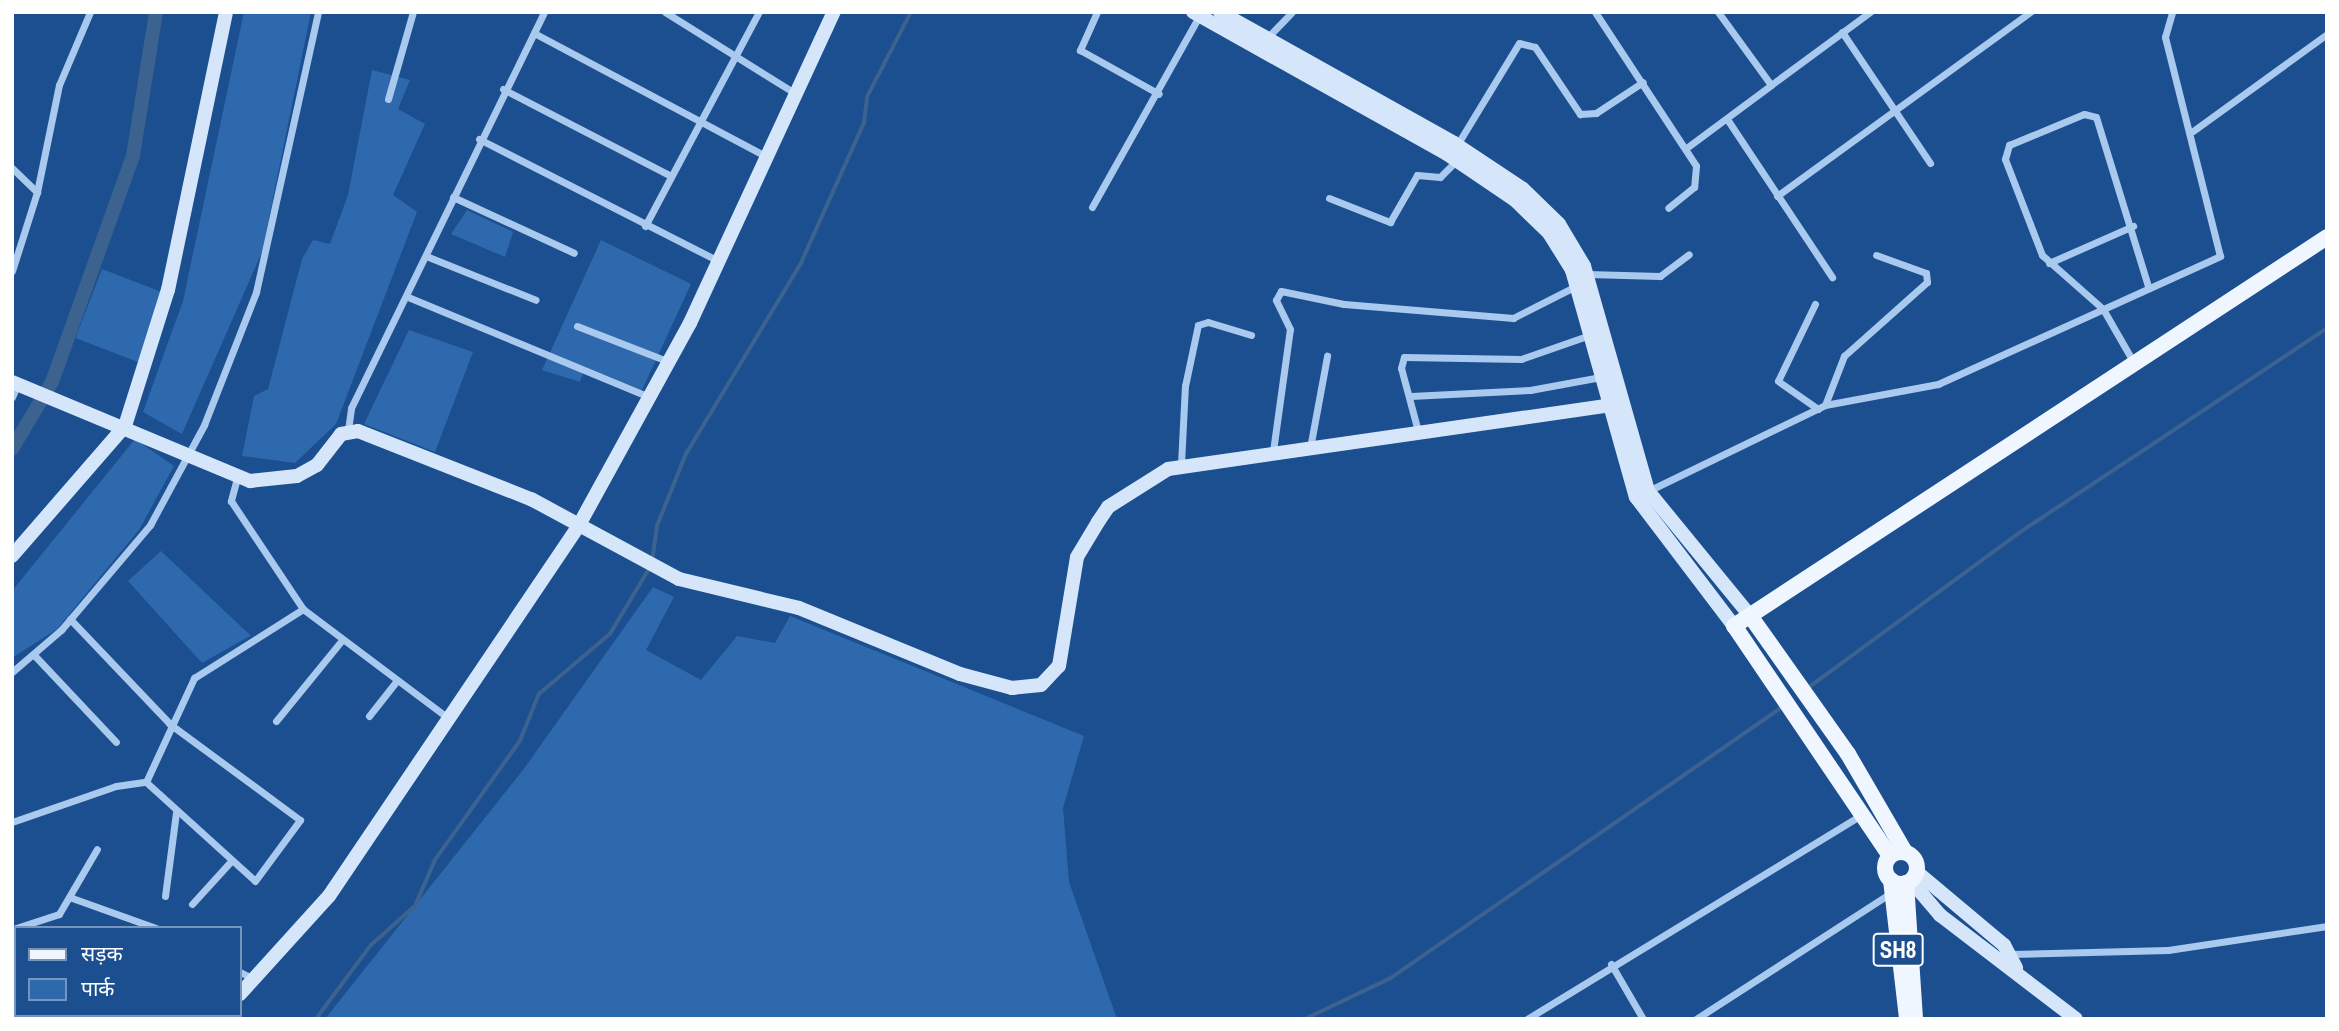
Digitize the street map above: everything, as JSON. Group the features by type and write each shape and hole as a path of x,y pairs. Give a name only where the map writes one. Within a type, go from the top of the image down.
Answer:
{"main road":[{"path":"12,556 125,426 168,290 226,12"},
{"path":"242,992 329,896 451,720 579,525 670,362 834,12"},
{"path":"1220,12 1264,43 1457,160 1536,219 1558,244 1576,286 1601,377 1615,405"},
{"path":"1196,14 1264,43 1457,145 1545,209 1569,237 1587,274 1615,405 1642,494 1808,733 1861,815 1898,854"},
{"path":"1734,626 2136,367 2327,237"},
{"path":"14,388 125,426 237,478 297,475 317,465 348,430 531,499 659,572 799,608 990,683 1041,685 1065,650 1084,542 1108,507 1181,464 1273,451 1419,436 1615,405"},
{"path":"1642,494 1751,617 1826,721 1898,854"},
{"name":"SH8","path":"1898,854 1886,871 1903,882"},
{"name":"SH8","path":"1898,854 1903,882 1915,1019"},
{"path":"1903,882 1940,915 2013,961 2076,1018"},
{"name":"SH8","path":"1903,882 1907,1019"}],"street":[{"path":"12,271 37,192 55,98 90,12"},
{"path":"12,672 35,656 71,619 150,525 209,414 256,292 318,12"},
{"path":"388,99 413,12"},
{"path":"665,12 796,94"},
{"path":"645,226 699,120 759,12"},
{"path":"1097,12 1080,50 1159,94"},
{"path":"1264,43 1292,12"},
{"path":"1595,12 1689,146 1697,180 1668,208"},
{"path":"1718,12 1771,85"},
{"path":"1689,146 1870,12"},
{"path":"1777,196 2030,12"},
{"path":"1642,494 1821,407 1938,384 2148,286 2220,256 2193,131 2165,37 2172,12"},
{"path":"348,430 351,408 408,297 479,139 542,13"},
{"path":"1092,207 1159,94 1196,14"},
{"path":"1843,32 1930,163"},
{"path":"534,33 767,157"},
{"path":"2193,131 2327,34"},
{"path":"1457,145 1519,43 1535,47 1585,115 1643,82"},
{"path":"503,89 671,176"},
{"path":"2136,367 2103,309 2049,263 2005,159 2015,142 2092,113 2133,226 2148,286"},
{"path":"1727,120 1832,277"},
{"path":"479,139 645,226 719,261"},
{"path":"1329,198 1390,222 1417,175 1445,175 1457,160"},
{"path":"12,168 37,192"},
{"path":"453,197 574,253"},
{"path":"2049,263 2133,226"},
{"path":"1587,274 1660,276 1689,254"},
{"path":"1821,407 1844,356 1928,278 1876,255"},
{"path":"426,256 536,300"},
{"path":"1273,451 1290,329 1276,300 1282,291 1344,304 1513,318 1576,286"},
{"path":"408,297 650,397"},
{"path":"1815,304 1778,381 1821,407"},
{"path":"1181,464 1185,386 1198,325 1208,322 1251,335"},
{"path":"577,326 670,362"},
{"path":"1419,436 1411,396 1401,368 1404,357 1530,358 1590,335"},
{"path":"1310,448 1327,356"},
{"path":"1411,396 1530,390 1601,377"},
{"path":"237,478 231,501 303,608 395,683 451,720"},
{"path":"146,782 170,724 194,678 303,608"},
{"path":"71,619 170,724 300,820 255,881 146,782"},
{"path":"276,721 342,640"},
{"path":"35,656 116,742"},
{"path":"369,716 395,683"},
{"path":"12,822 116,786 146,782"},
{"path":"165,895 176,812"},
{"path":"1527,1019 1611,964 1861,815"},
{"path":"22,926 54,917 72,898 97,849"},
{"path":"192,904 232,860"},
{"path":"1696,1019 1903,882"},
{"path":"72,898 150,926"},
{"path":"2013,961 2168,950 2327,926"},
{"path":"1611,964 1643,1019"},
{"path":"242,973 254,979"}],"green space":[{"path":"244,12 311,12 262,252 182,434 143,412 183,301"},
{"path":"372,70 410,80 398,109 425,124 393,195 417,212 336,424 295,463 242,456 254,396 268,389 302,259 313,240 330,244 348,195"},
{"path":"467,210 513,232 505,257 451,234"},
{"path":"601,240 691,284 642,390 585,367 580,382 542,370"},
{"path":"102,269 168,294 142,364 75,338"},
{"path":"409,330 473,352 435,452 364,424"},
{"path":"135,439 174,466 139,530 57,629 12,658 12,591"},
{"path":"161,551 250,636 202,663 128,581"},
{"path":"653,587 674,597 646,650 701,680 737,636 775,643 790,616 1084,736 1063,808 1069,882 1117,1019 325,1019 523,770"}],"waterway":[{"path":"12,449 52,382 133,156 156,12"},
{"path":"652,562 657,526 686,454 801,263 864,123 867,97 911,12"},
{"path":"1808,688 2019,533 2327,328"},
{"path":"316,1019 371,945 415,906 435,860 520,741 539,694 610,634 649,569"},
{"path":"1305,1019 1391,978 1782,707"}]}
